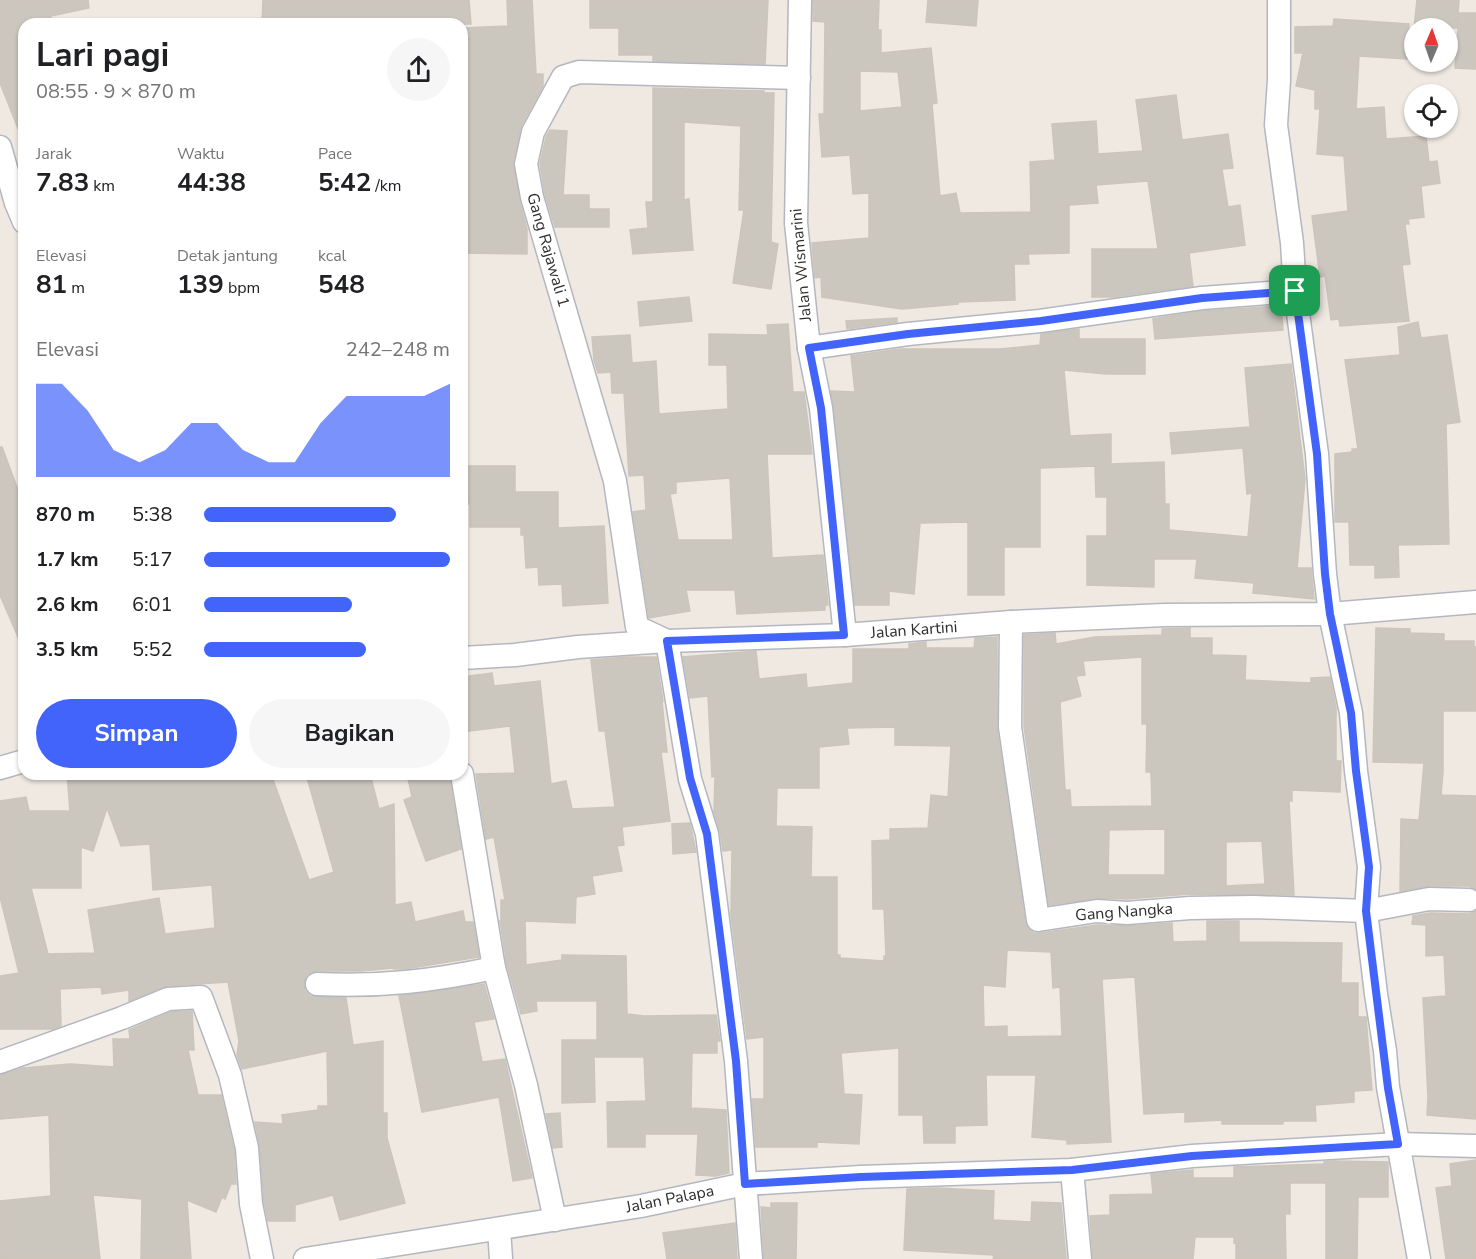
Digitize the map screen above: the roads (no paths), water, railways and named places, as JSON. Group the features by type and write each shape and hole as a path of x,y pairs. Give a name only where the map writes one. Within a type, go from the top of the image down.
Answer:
{"street":[{"name":"Jalan Wismarini","path":"800,0 796,223 809,348 821,408 844,635"},
{"path":"1279,0 1276,125 1317,454 1325,574 1330,614 1351,713 1369,867 1366,911 1388,1088 1419,1259"},
{"name":"Gang Rajawali 1","path":"667,641 637,627 615,481 532,197 526,164 533,132 562,77 579,72 799,78"},
{"path":"0,147 18,199"},
{"path":"809,348 908,334 1041,321 1202,298 1295,291"},
{"name":"Jalan Kartini","path":"468,658 515,655 578,646 844,635 1011,622 1164,615 1330,614 1476,602"},
{"name":"Gang Nangka","path":"1011,622 1010,727 1038,920 1097,911 1127,913 1190,908 1254,907 1366,911"},
{"path":"667,641 690,778 707,834 736,1061 751,1259"},
{"path":"0,768 18,763"},
{"path":"463,780 494,968 526,1085 555,1220"},
{"path":"1366,911 1429,899 1469,900"},
{"path":"317,984 405,984 494,968"},
{"path":"0,1062 168,999 201,997 230,1075 247,1148 251,1204 262,1259"},
{"name":"Jalan Palapa","path":"305,1259 641,1206 745,1184 861,1177 1072,1170 1192,1156 1398,1144 1476,1146"},
{"path":"1072,1170 1080,1259"},
{"path":"499,1230 501,1259"}]}
